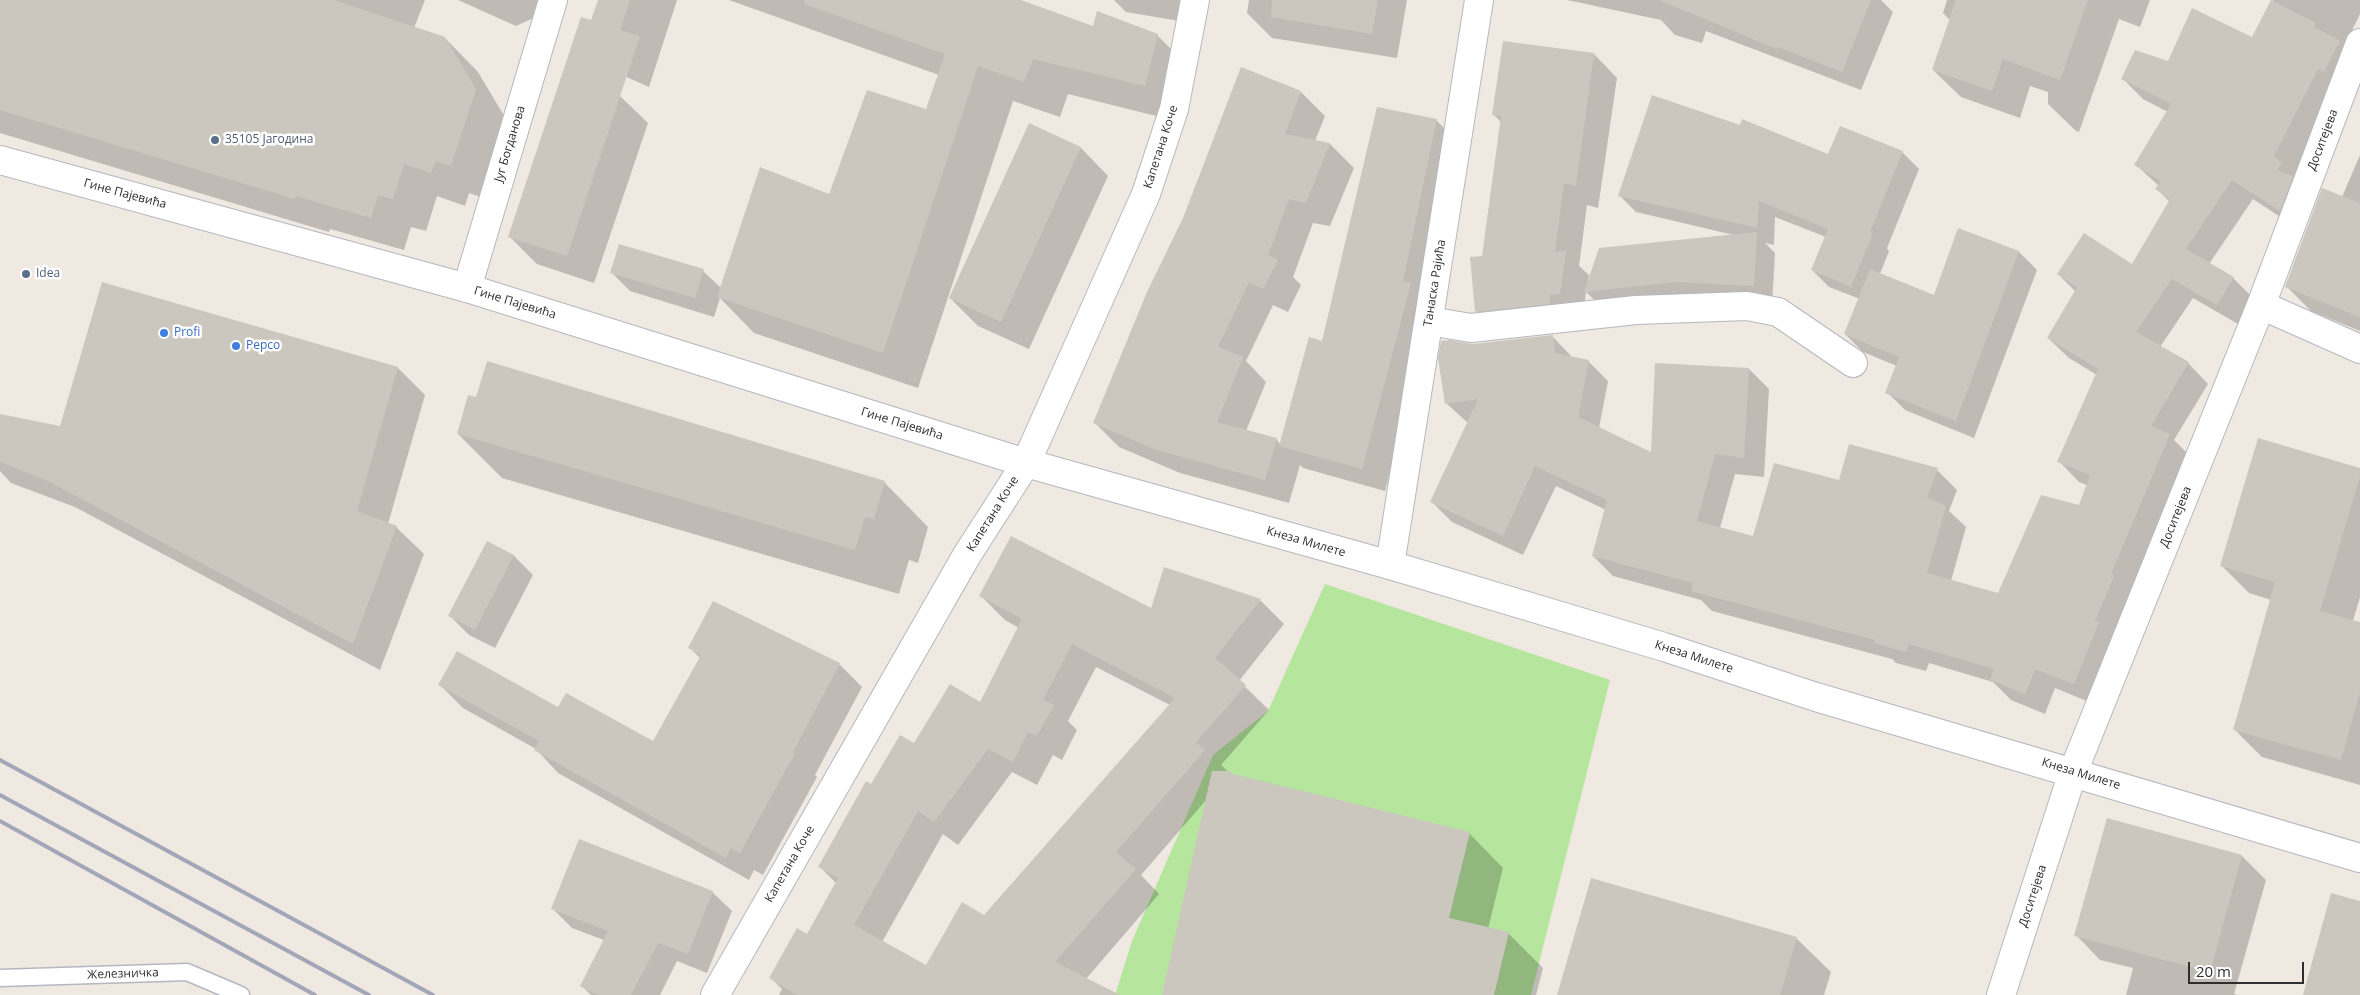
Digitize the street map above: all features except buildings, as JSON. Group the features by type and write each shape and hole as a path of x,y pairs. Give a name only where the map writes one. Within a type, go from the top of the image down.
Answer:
{"main road":[{"name":"Југ Богданова","path":"467,288 553,0"},
{"name":"Капетана Коче","path":"715,995 967,555 1026,462 1146,194 1174,109 1196,0"},
{"name":"Танаска Рајића","path":"1390,566 1478,0"},
{"name":"Доситејева","path":"2001,995 2073,772 2261,305 2360,43"},
{"name":"Гине Пајевића","path":"0,160 467,288 1026,462"},
{"path":"2261,305 2360,349"},
{"path":"1429,321 1471,328 1636,310 1747,306 1778,312 1853,363"},
{"name":"Кнеза Милете","path":"1026,462 1664,646 1816,697 2360,858"}],"lane":[{"name":"Железничка","path":"0,978 187,972 240,995"}],"green space":[{"path":"1325,584 1610,680 1531,995 1115,995 1132,941 1213,755 1268,711"}],"railway":[{"path":"0,760 433,995"},
{"path":"0,795 369,995"},
{"path":"0,821 315,995"}],"place":[{"name":"35105 Јагодина","path":"215,140"},
{"name":"Idea","path":"26,274"},
{"name":"Profi","path":"164,333"},
{"name":"Pepco","path":"236,346"}]}
